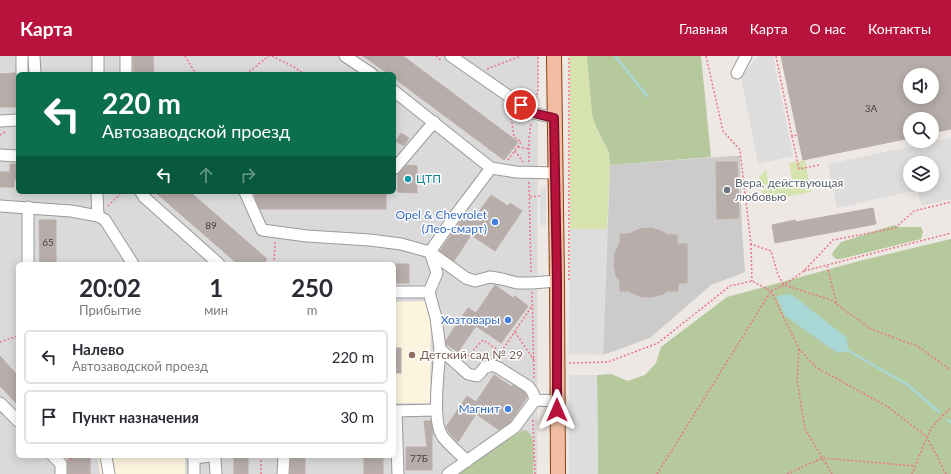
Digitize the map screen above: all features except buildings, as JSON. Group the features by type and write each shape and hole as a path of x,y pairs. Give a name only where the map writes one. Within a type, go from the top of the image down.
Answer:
{"main road":[{"path":"554,56 555,173 563,282 557,401 558,474"}],"street":[{"path":"22,56 22,72"},
{"path":"34,56 35,72"},
{"path":"98,56 98,72"},
{"path":"126,56 126,72"},
{"path":"345,56 369,72"},
{"path":"450,56 533,113 554,118"},
{"path":"737,73 746,56"},
{"path":"396,93 496,169 516,172 529,171 555,173"},
{"path":"0,121 16,120"},
{"path":"396,167 434,122"},
{"path":"0,156 16,156"},
{"path":"430,252 457,213 496,169"},
{"path":"98,194 98,216"},
{"path":"142,194 217,262"},
{"path":"246,194 262,230 308,236 370,240 400,244 430,252 466,278 475,281 490,277 502,278 516,283 563,282"},
{"path":"0,206 71,211 98,216 105,220 132,262"},
{"path":"28,207 28,262"},
{"path":"430,252 437,273 429,292 436,318 440,348 436,410 438,429 443,437 467,461"},
{"path":"396,292 429,292"},
{"path":"440,348 468,374 477,376 484,368 492,365 499,368 529,388 533,393 535,400"},
{"path":"535,400 557,401"},
{"path":"448,474 515,427 535,400"},
{"path":"0,402 16,418"},
{"path":"396,411 436,410"},
{"path":"396,432 398,474"},
{"path":"55,458 61,464 61,474"},
{"path":"106,458 109,474"},
{"path":"194,458 194,474"},
{"path":"216,458 216,474"},
{"path":"283,474 284,458"}],"path":[{"path":"185,56 195,72"},
{"path":"249,72 270,56 301,72"},
{"path":"483,70 521,56"},
{"path":"534,380 529,149 530,124 538,90 538,56"},
{"path":"563,282 569,56"},
{"path":"706,56 723,131 740,150 751,244 752,282"},
{"path":"776,56 799,168 819,165"},
{"path":"496,169 515,151 521,142 514,137 510,109"},
{"path":"792,136 798,135"},
{"path":"518,147 529,149"},
{"path":"515,151 529,171"},
{"path":"98,216 120,194"},
{"path":"530,197 540,196"},
{"path":"657,474 771,291 784,285 804,271 833,240 895,228 914,210 951,202"},
{"path":"274,262 275,232"},
{"path":"804,271 951,233"},
{"path":"751,244 770,251 778,275 784,285 832,300 871,329 917,346 951,370"},
{"path":"827,265 838,305"},
{"path":"569,359 569,363 608,362 658,343 730,286 752,282 771,291 799,350 817,368 888,407 927,437 946,474"},
{"path":"459,366 483,340 501,352 532,306"},
{"path":"515,332 534,360"},
{"path":"0,342 16,337"},
{"path":"799,350 797,379 805,429 832,474"},
{"path":"912,474 932,427 951,407"},
{"path":"533,420 535,474"},
{"path":"261,458 261,474"},
{"path":"787,474 822,458 915,466"}],"shaded area":[{"path":"0,56 538,56 537,474 0,474"},
{"path":"759,56 773,56 793,156 758,164 741,76"},
{"path":"951,138 951,199 922,206 918,192 939,192 939,156 903,156 903,192 908,192 837,208 828,164 904,148 939,148 939,141"},
{"path":"740,156 745,272 711,285 650,338 603,355 610,165"},
{"path":"546,187 546,225 540,225 540,189"},
{"path":"570,229 607,229 603,355 569,354"},
{"name":"Детский сад № 29","path":"424,301 431,308 430,403 396,403 396,302"},
{"path":"569,375 597,375 598,474 569,474"},
{"path":"98,458 185,458 185,474 100,474"}],"green space":[{"path":"569,56 587,56 592,115 597,130 609,152 610,165 607,229 570,229"},
{"path":"587,56 701,56 711,157 610,165 609,152 597,129 592,115"},
{"path":"805,160 811,192 769,200 764,199 759,177 766,169 769,187 793,183 789,163"},
{"path":"894,225 900,227 921,227 923,232 921,239 841,259 836,259 832,255 841,242"},
{"path":"951,239 951,474 598,474 597,375 611,374 628,381 645,375 656,363 661,347 727,297 859,261"},
{"path":"523,430 529,432 533,441 533,474 455,474"}],"water":[{"path":"791,294 846,337 849,351 837,353 784,315 777,296"}],"waterway":[{"path":"615,56 647,96"},
{"path":"849,351 908,385 939,412"},
{"path":"947,420 951,422"}],"place":[{"name":"ЦТП","path":"408,179"},
{"name":"Вера, действующая любовью","path":"727,190"},
{"name":"Opel & Chevrolet (Лео-смарт)","path":"495,222"},
{"name":"Хозтовары","path":"508,320"},
{"name":"Детский сад № 29","path":"412,355"},
{"name":"Магнит","path":"508,409"}],"route":[{"path":"521,105 533,113 554,118 557,281 557,410"}]}
